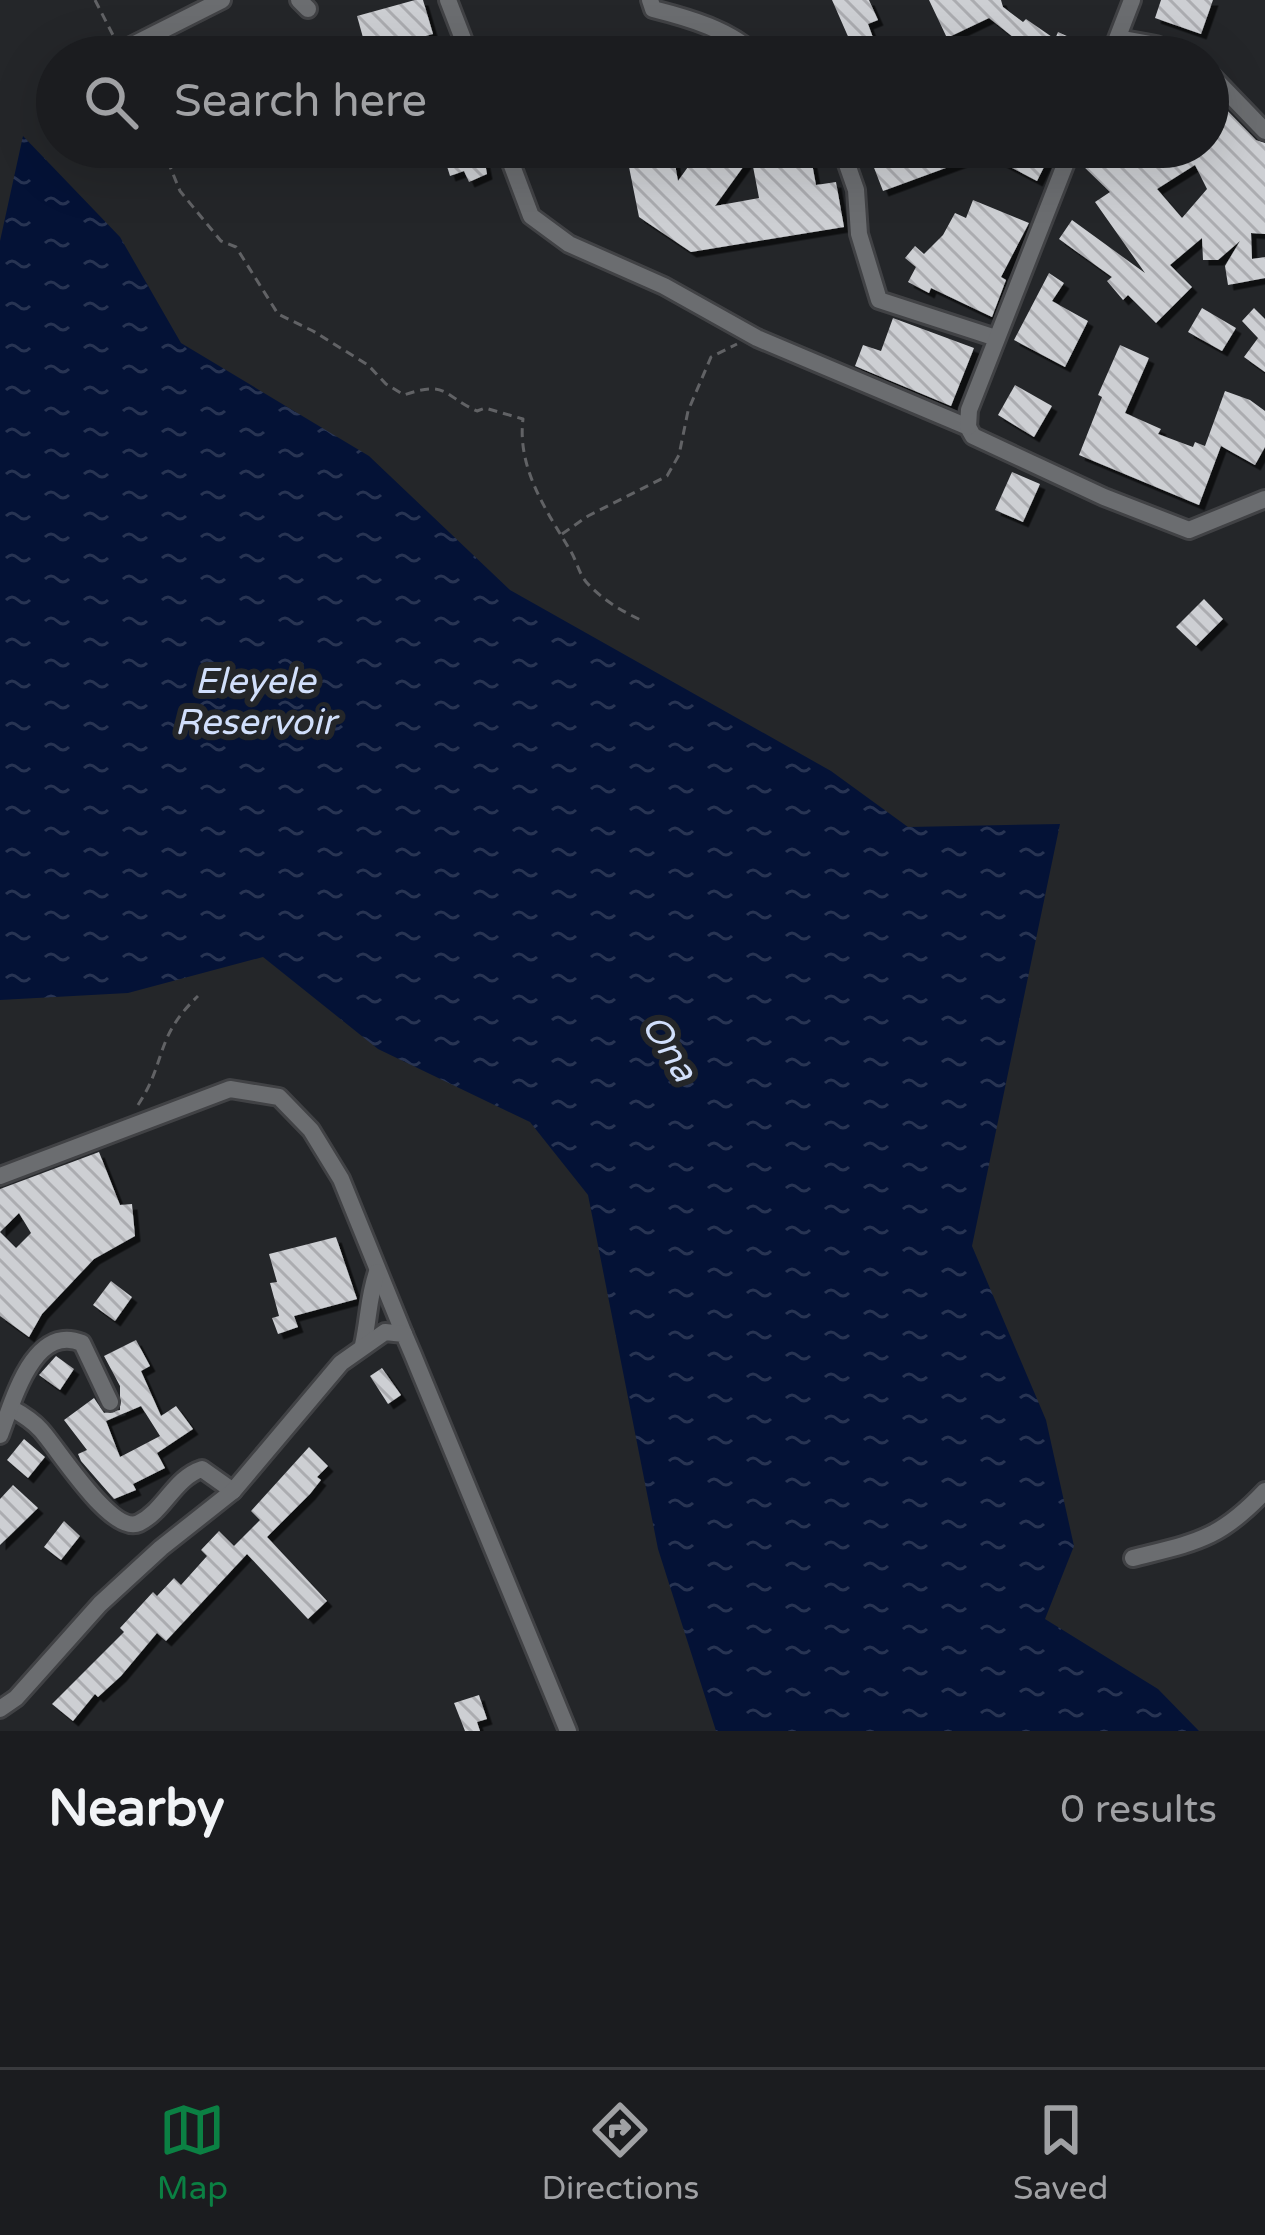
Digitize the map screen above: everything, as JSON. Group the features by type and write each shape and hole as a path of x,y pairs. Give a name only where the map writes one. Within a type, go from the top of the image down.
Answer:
{"street":[{"path":"151,36 222,0"},
{"path":"448,0 462,36"},
{"path":"650,0 653,8 728,36"},
{"path":"1119,36 1132,0"},
{"path":"1229,94 1265,131"},
{"path":"513,168 531,215 548,231 604,262 664,286 757,338 968,428 974,436 1104,497 1189,530 1265,499"},
{"path":"848,168 856,190 859,234 879,300 996,338"},
{"path":"968,428 969,410 1064,168"},
{"path":"0,1177 230,1089 279,1097 311,1130 341,1179 568,1731"},
{"path":"362,1345 370,1318 366,1304 377,1272"},
{"path":"0,1709 16,1698 129,1577 233,1491 317,1389 362,1345 385,1332 404,1334"},
{"path":"0,1435 41,1348 72,1339 82,1343 110,1402"},
{"path":"11,1408 38,1426 122,1524 130,1526 146,1518 189,1473 202,1468 233,1491"},
{"path":"1133,1558 1208,1539 1236,1522 1265,1491"}],"path":[{"path":"95,0 113,36"},
{"path":"171,168 180,190 221,241 236,248 278,314 368,365 404,395 429,386 443,387 477,411 485,408 523,418 521,446 527,466 548,518 584,581 620,610 643,621"},
{"path":"561,535 587,516 668,476 711,357 723,348 757,338"},
{"path":"124,1126 154,1080 173,1020 198,996"}],"water":[{"name":"Eleyele Reservoir","path":"23,136 36,150 36,168 54,168 120,237 181,343 369,456 510,590 831,771 908,827 1060,824 972,1246 1046,1420 1074,1546 1045,1619 1158,1689 1199,1731 716,1731 658,1549 588,1195 530,1122 378,1049 263,957 128,993 0,1000 0,241"}],"building":[{"path":"423,0 433,34 363,36 357,16"},
{"path":"832,0 869,0 878,20 868,24 872,36 848,36"},
{"path":"929,0 1001,0 1023,22 1026,19 1051,36 1012,36 989,18 946,36"},
{"path":"1161,0 1213,0 1201,34 1155,18"},
{"path":"1229,112 1265,143 1265,234 1251,233 1252,259 1265,257 1265,278 1228,285 1225,266 1240,241 1218,260 1203,260 1202,238 1170,265 1192,287 1156,323 1128,295 1123,300 1107,281 1112,277 1059,239 1072,220 1145,273 1095,202 1110,192 1085,168 1190,168 1157,189 1182,218 1207,189 1196,168 1229,168"},
{"path":"448,168 486,168 487,174 469,182 464,171 450,176"},
{"path":"629,168 676,168 678,181 687,168 742,168 715,206 759,198 753,168 813,168 816,185 836,182 844,227 691,252 639,217"},
{"path":"874,168 946,168 883,191"},
{"path":"1012,168 1044,168 1037,181"},
{"path":"973,200 1029,223 1001,277 1006,280 992,317 908,282 916,267 905,258 915,246 924,254 943,235 955,213 966,218"},
{"path":"1049,273 1064,283 1052,301 1088,321 1065,367 1014,340"},
{"path":"1202,308 1236,328 1222,351 1188,332"},
{"path":"1254,308 1265,319 1265,372 1244,357 1258,338 1242,321"},
{"path":"893,318 974,348 951,406 855,366 863,345 881,351"},
{"path":"1120,345 1149,358 1125,413 1161,429 1158,434 1193,447 1195,442 1205,446 1225,391 1250,400 1265,411 1265,447 1255,465 1221,446 1199,505 1079,455"},
{"path":"1015,385 1052,406 1034,437 998,415"},
{"path":"1012,472 1040,484 1023,522 995,510"},
{"path":"1204,599 1223,619 1196,646 1176,627"},
{"path":"99,1152 120,1205 132,1204 135,1236 94,1259 42,1314 29,1337 0,1316 0,1232 0,1189","holes":["19,1213 31,1233 16,1248 0,1232"]},
{"path":"336,1237 357,1299 294,1316 298,1327 278,1334 272,1318 279,1316 270,1283 277,1282 269,1254"},
{"path":"111,1281 132,1297 115,1321 93,1305"},
{"path":"136,1340 150,1366 141,1371 161,1416 176,1406 193,1429 157,1453 165,1468 133,1484 136,1490 114,1499 81,1461 78,1454 87,1450 64,1420 94,1398 104,1413 120,1410 120,1386 104,1356","holes":["141,1406 160,1436 120,1457 106,1421"]},
{"path":"56,1356 74,1369 60,1390 39,1375"},
{"path":"382,1368 401,1395 388,1404 370,1376"},
{"path":"24,1439 45,1457 28,1478 7,1460"},
{"path":"309,1447 328,1466 310,1494 267,1537 327,1601 308,1619 247,1554 166,1641 157,1633 121,1676 98,1697 95,1694 73,1721 52,1704 124,1632 120,1628 153,1592 157,1596 174,1578 181,1585 207,1556 201,1550 219,1531 234,1546 260,1520 251,1511"},
{"path":"13,1485 38,1508 0,1545 0,1499"},
{"path":"64,1521 80,1536 61,1560 44,1547"},
{"path":"479,1695 487,1719 477,1722 480,1731 465,1731 454,1703"}],"water label":[{"name":"Ona","path":"669,1048"}]}
